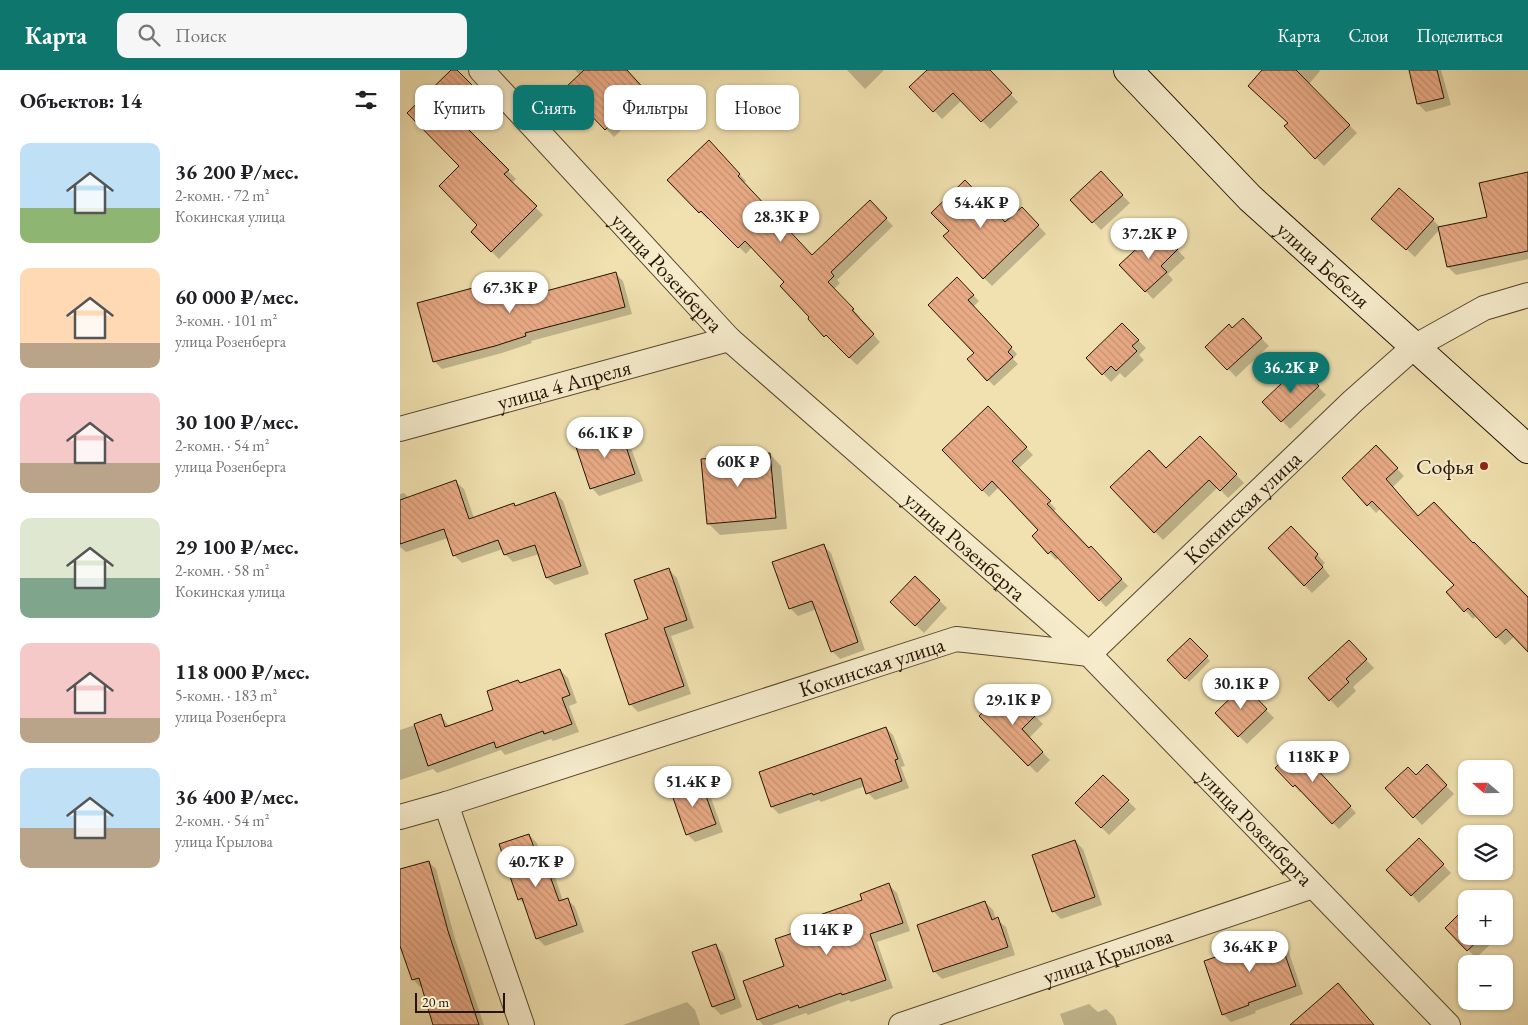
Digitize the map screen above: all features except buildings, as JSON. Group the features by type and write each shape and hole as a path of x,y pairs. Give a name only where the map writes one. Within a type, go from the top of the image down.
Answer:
{"street":[{"name":"улица Розенберга","path":"482,70 729,340 1089,654 1448,1025"},
{"name":"улица Бебеля","path":"1128,70 1250,198 1528,449"},
{"name":"Кокинская улица","path":"400,817 446,804 956,639 1089,654 1353,401 1414,348 1484,308 1528,295"},
{"name":"улица 4 Апреля","path":"400,429 729,340"},
{"path":"446,804 522,1025"},
{"name":"улица Крылова","path":"901,1025 1313,886"}],"place":[{"name":"Софья","path":"1484,466"}]}
